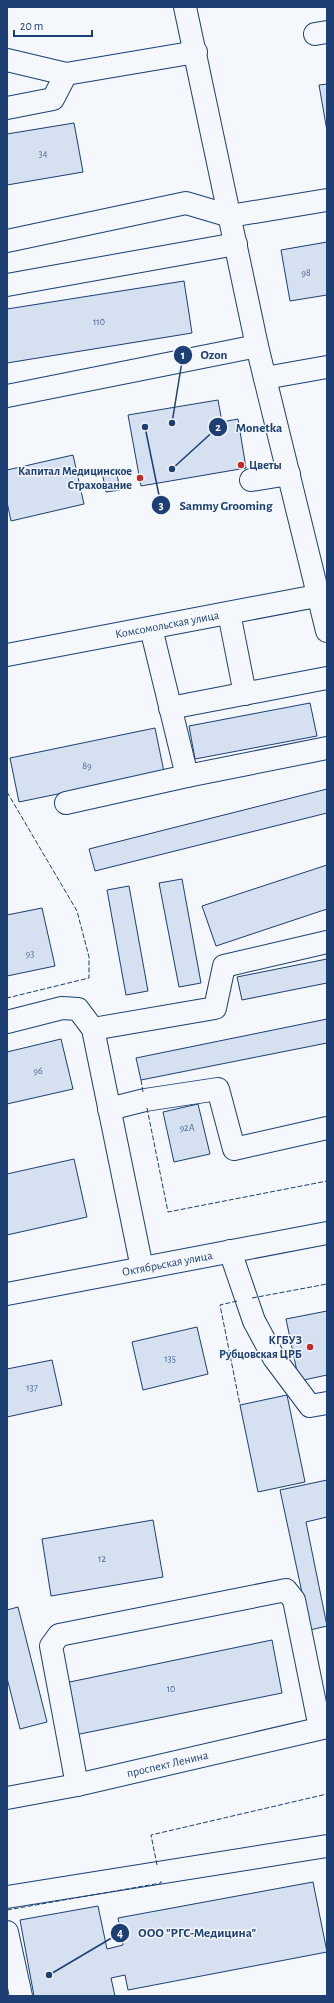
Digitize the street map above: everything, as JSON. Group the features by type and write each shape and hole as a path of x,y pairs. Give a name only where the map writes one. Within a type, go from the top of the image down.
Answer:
{"main road":[{"path":"185,7 196,52 257,346 289,474 322,595 327,631"},
{"path":"7,60 66,74 196,52"},
{"path":"7,108 53,99 66,74"},
{"path":"7,241 186,203 230,216 327,200"},
{"path":"7,286 236,244"},
{"path":"7,396 257,346"},
{"path":"265,378 327,367"},
{"path":"251,480 289,474"},
{"name":"Комсомольская улица","path":"7,655 322,595"},
{"path":"229,613 245,694"},
{"path":"151,628 187,776"},
{"path":"170,708 327,678"},
{"path":"66,803 187,776 327,748"},
{"path":"93,1029 215,1008 224,966 327,942"},
{"path":"7,1022 62,1008 78,1010 93,1029 142,1268"},
{"path":"109,1109 145,1100 218,1089 234,1149 327,1128"},
{"name":"Октябрьская улица","path":"7,1294 327,1233"},
{"path":"230,1251 254,1321 274,1358 310,1406 327,1403"},
{"path":"76,1785 51,1646 59,1635 286,1590 294,1600 324,1727"},
{"name":"проспект Ленина","path":"7,1798 76,1785 324,1727"},
{"path":"7,1897 327,1846"},
{"path":"7,1932 21,1996"}],"building":[{"path":"327,84 327,131 319,85"},
{"path":"74,123 83,172 7,185 7,134"},
{"path":"327,242 327,295 290,301 281,250"},
{"path":"184,281 192,333 7,363 7,309"},
{"path":"218,400 222,422 238,419 246,468 141,486 128,415"},
{"path":"73,455 84,504 11,521 7,502 7,470"},
{"path":"116,469 120,490 106,492 102,472"},
{"path":"310,703 317,736 195,759 189,726"},
{"path":"155,728 164,772 19,802 10,758"},
{"path":"327,789 327,813 95,871 89,849"},
{"path":"327,865 327,909 216,946 202,906"},
{"path":"182,879 201,983 179,987 159,883"},
{"path":"129,886 148,991 126,995 107,890"},
{"path":"42,908 55,966 7,976 7,915"},
{"path":"327,959 327,983 242,1000 237,977"},
{"path":"327,1019 327,1043 141,1080 136,1058"},
{"path":"61,1039 73,1089 7,1104 7,1052"},
{"path":"198,1104 210,1154 174,1162 163,1112"},
{"path":"74,1159 87,1217 7,1235 7,1174"},
{"name":"КГБУЗ Рубцовская ЦРБ","path":"327,1311 327,1375 299,1381 286,1319"},
{"path":"197,1327 208,1374 143,1390 132,1342"},
{"path":"52,1360 62,1405 7,1417 7,1369"},
{"path":"287,1395 305,1482 258,1492 240,1405"},
{"path":"327,1480 327,1517 306,1522 327,1626 310,1630 280,1490"},
{"path":"153,1520 163,1577 51,1596 42,1539"},
{"path":"18,1607 47,1722 20,1729 7,1678 7,1610"},
{"path":"272,1640 282,1693 70,1736 60,1684"},
{"path":"313,1882 327,1952 128,1990 125,1975 111,1978 115,1996 34,1996 20,1920 98,1906 107,1949 123,1945 118,1918"}],"fence":[{"path":"7,792 77,911 89,957 89,978 7,998"},
{"path":"141,1080 143,1092"},
{"path":"147,1108 168,1212 327,1181"},
{"path":"252,1298 327,1284"},
{"path":"237,1301 220,1305 240,1405"},
{"path":"157,1865 151,1835 327,1794"},
{"path":"7,1910 161,1883 161,1881"},
{"path":"7,1989 8,1996"}],"place":[{"name":"Ozon","path":"172,423"},
{"name":"Sammy Grooming","path":"145,427"},
{"name":"Цветы","path":"241,465"},
{"name":"Monetka","path":"172,469"},
{"name":"Капитал Медицинское Страхование","path":"140,478"},
{"name":"КГБУЗ Рубцовская ЦРБ","path":"310,1347"},
{"name":"ООО \"РГС-Медицина\"","path":"49,1975"}]}
